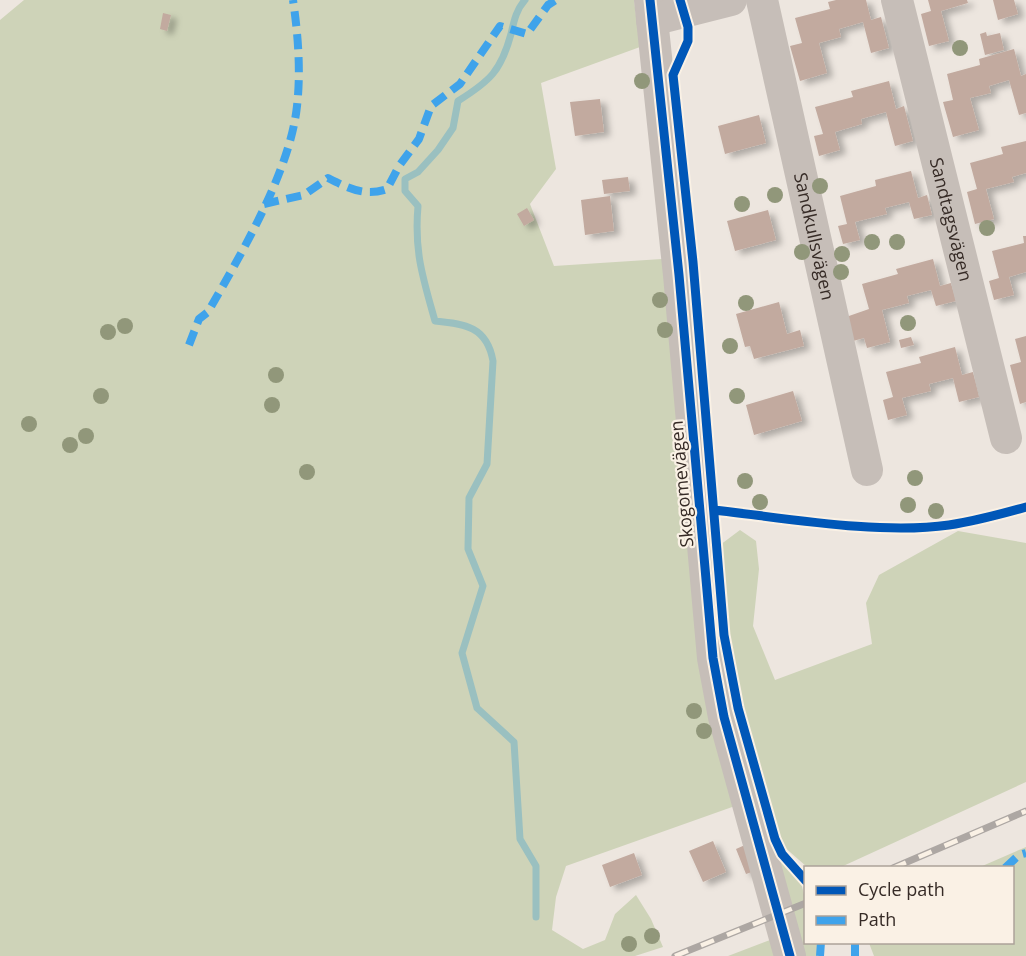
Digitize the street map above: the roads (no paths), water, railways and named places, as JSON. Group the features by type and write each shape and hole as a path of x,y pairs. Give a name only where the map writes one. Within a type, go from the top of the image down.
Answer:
{"street":[{"path":"651,10 731,0"},
{"name":"Sandkullsvägen","path":"762,0 867,470"},
{"name":"Sandtagsvägen","path":"897,0 1006,438"},
{"name":"Skogomevägen","path":"651,10 679,275 713,658 724,717 790,956"}],"waterway":[{"path":"525,0 517,12 507,47 493,74 458,101 453,128 438,150 418,172 405,179 405,191 418,206 418,251 435,321 473,329 486,341 493,361 487,464 469,498 468,549 483,586 462,653 477,708 514,742 520,839 536,866 536,917"}],"railway":[{"path":"898,866 1026,811"},
{"path":"675,956 804,904"}]}
